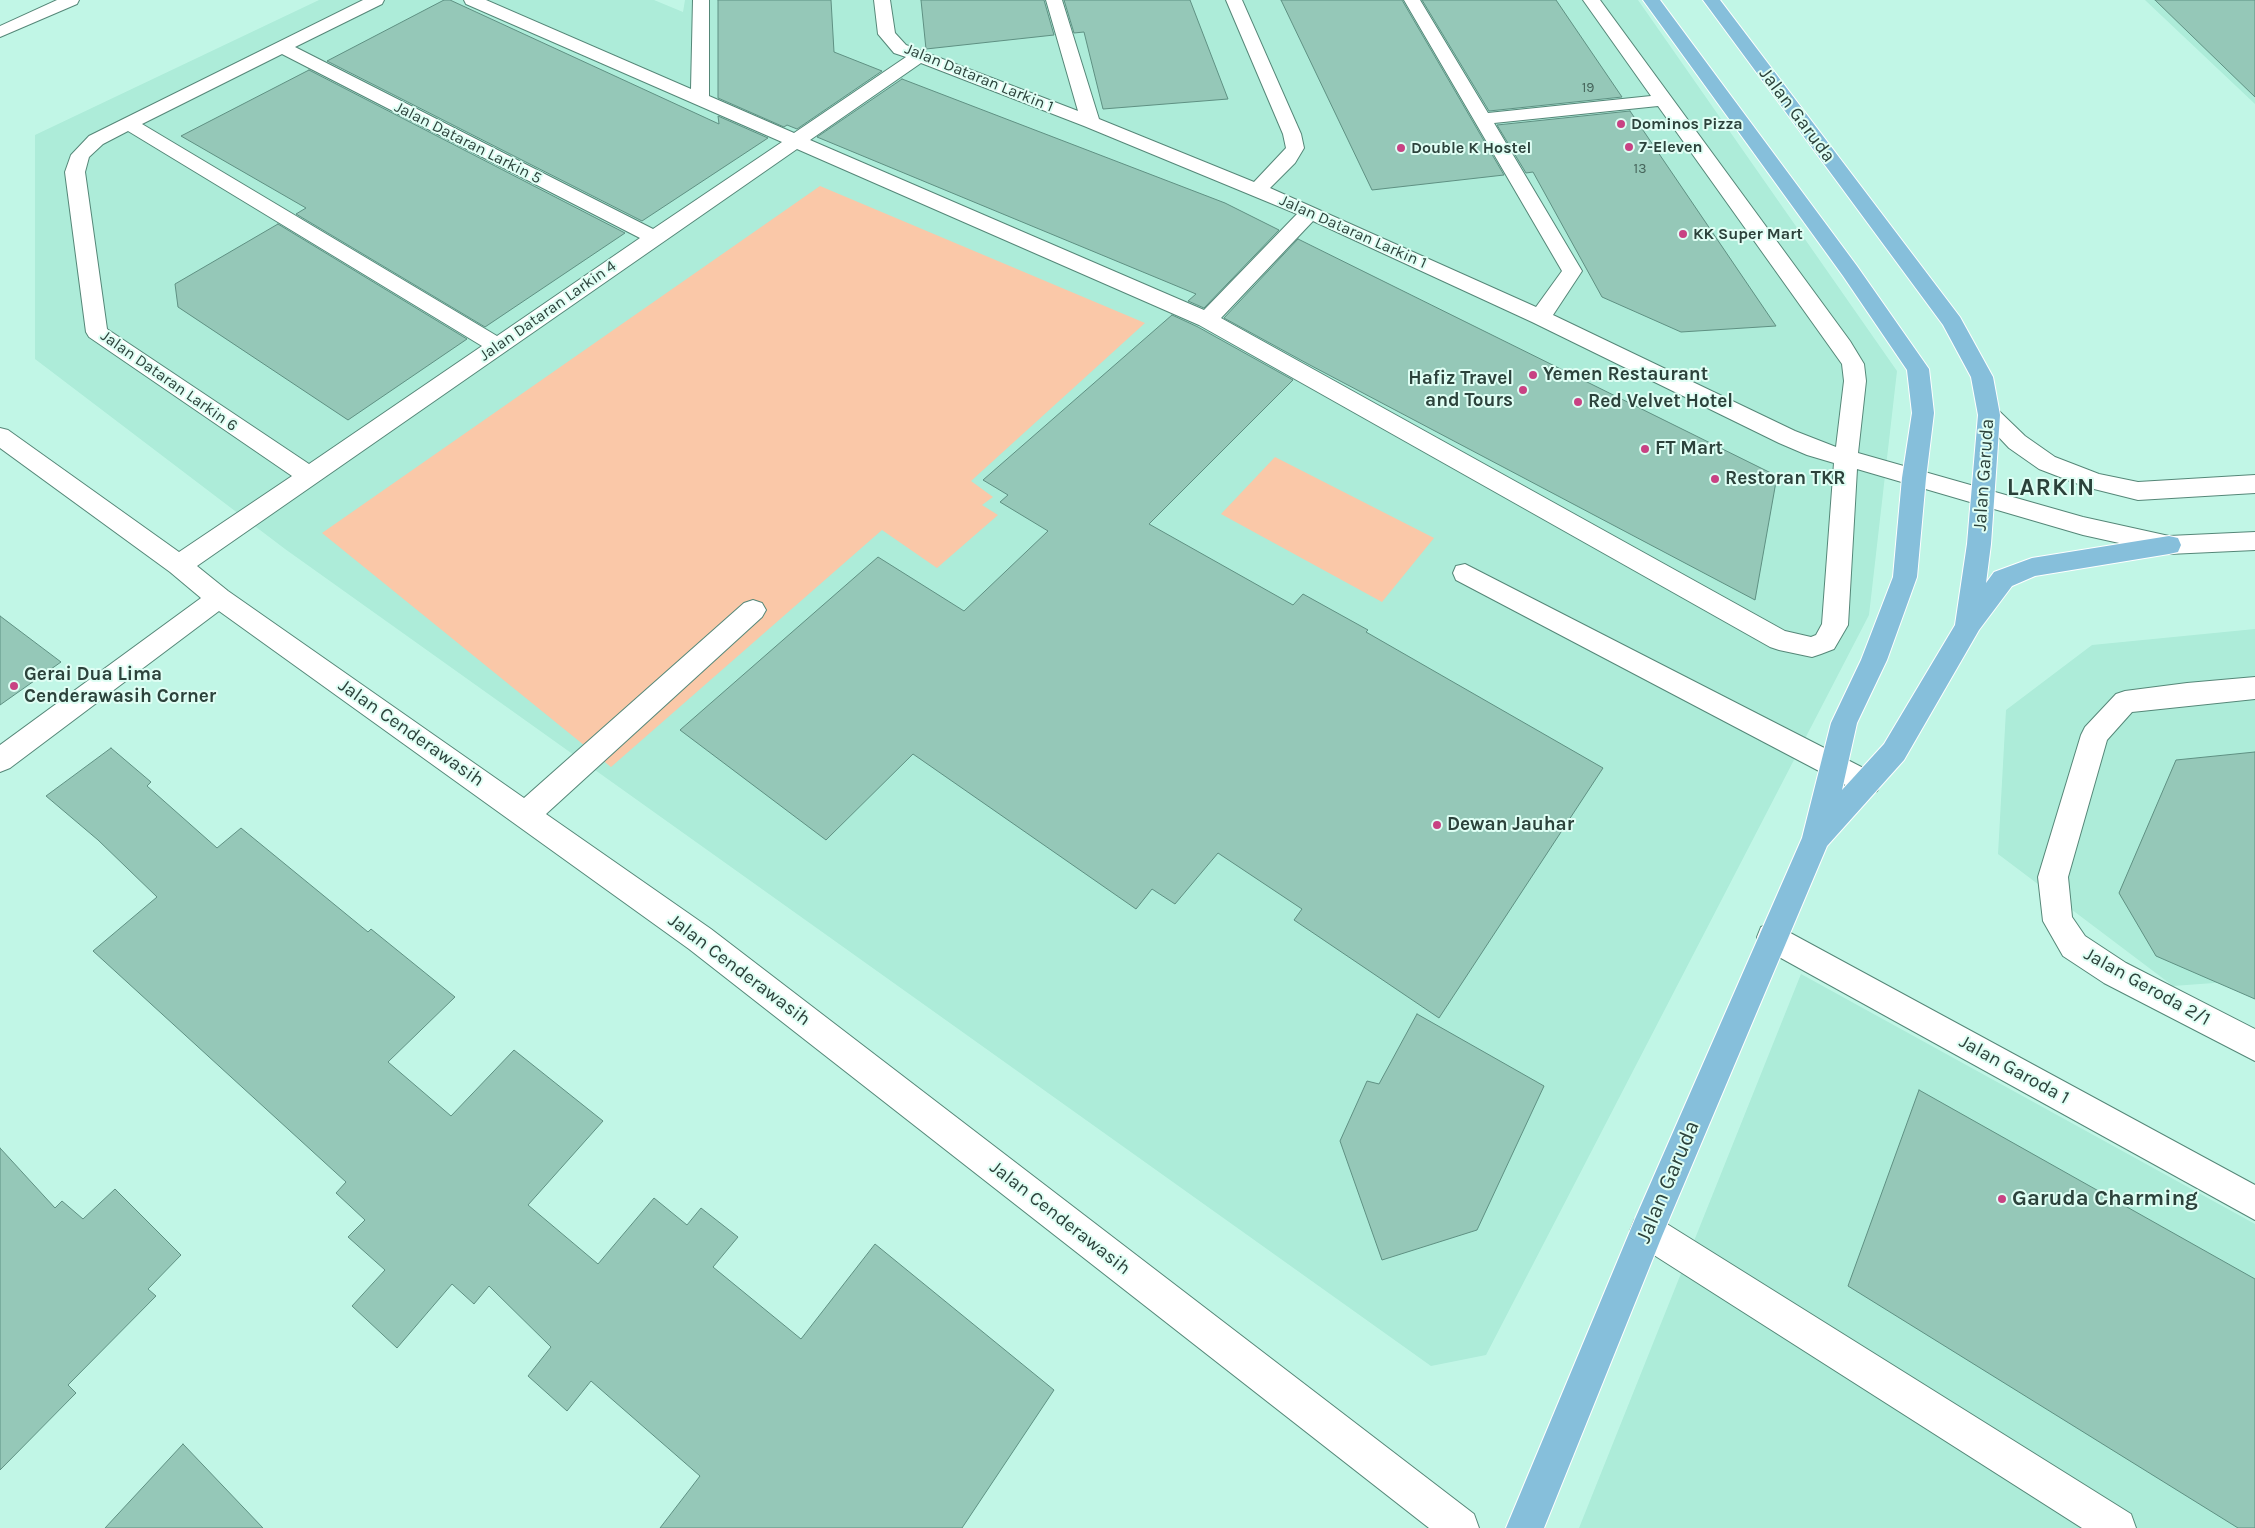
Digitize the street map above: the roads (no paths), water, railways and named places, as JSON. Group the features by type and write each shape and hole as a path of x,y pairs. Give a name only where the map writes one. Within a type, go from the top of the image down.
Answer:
{"main road":[{"name":"Jalan Garuda","path":"1525,1528 1647,1231 1816,838 1844,723 1874,660 1905,577 1914,478 1923,413 1918,369 1850,271 1651,0"},
{"name":"Jalan Garuda","path":"1711,0 1952,322 1982,377 1989,415 1981,498 1979,544 1968,626 1894,752 1816,838"},
{"path":"1968,626 2004,579 2032,567 2170,545"}],"street":[{"path":"0,32 71,0"},
{"path":"129,124 376,0"},
{"path":"472,0 1207,320 1779,640 1812,647 1825,642 1835,625 1846,458 1855,381 1853,364 1842,346 1591,0"},
{"path":"700,100 701,0"},
{"name":"Jalan Dataran Larkin 1","path":"882,0 887,34 900,49 1091,122 1310,212 1540,317 1786,437 1846,458 2083,526 2170,545 2255,541"},
{"path":"1054,0 1091,122"},
{"path":"1234,0 1292,134 1295,148 1288,159 1257,190"},
{"path":"1412,0 1572,270 1540,317"},
{"name":"Jalan Dataran Larkin 5","path":"282,47 655,238"},
{"name":"Jalan Dataran Larkin 4","path":"179,565 918,57"},
{"path":"1482,119 1663,100"},
{"path":"129,124 497,346"},
{"name":"Jalan Dataran Larkin 6","path":"129,124 96,140 80,155 75,172 97,332 309,476"},
{"path":"1207,320 1310,212"},
{"path":"1989,415 2017,442 2046,463 2094,481 2117,487 2138,490 2255,484"},
{"name":"Jalan Cenderawasih","path":"0,436 179,565 219,598 700,939 1460,1528"},
{"path":"1465,573 1867,783"},
{"path":"0,760 219,598"},
{"path":"526,814 753,610"},
{"name":"Jalan Geroda 2/1","path":"2255,688 2125,702 2095,735 2053,877 2058,921 2074,946 2116,973 2255,1046"},
{"name":"Jalan Garoda 1","path":"1772,937 2255,1203"},
{"path":"1647,1231 2117,1528"}],"place":[{"name":"Dominos Pizza","path":"1621,124"},
{"name":"7-Eleven","path":"1629,147"},
{"name":"Double K Hostel","path":"1401,148"},
{"name":"KK Super Mart","path":"1683,234"},
{"name":"Yemen Restaurant","path":"1533,375"},
{"name":"Hafiz Travel and Tours","path":"1523,390"},
{"name":"Red Velvet Hotel","path":"1578,402"},
{"name":"FT Mart","path":"1645,449"},
{"name":"Restoran TKR","path":"1715,479"},
{"name":"Gerai Dua Lima Cenderawasih Corner","path":"14,686"},
{"name":"Dewan Jauhar","path":"1437,825"},
{"name":"Garuda Charming","path":"2002,1199"}],"district":[{"name":"LARKIN","path":"2051,488"}]}
